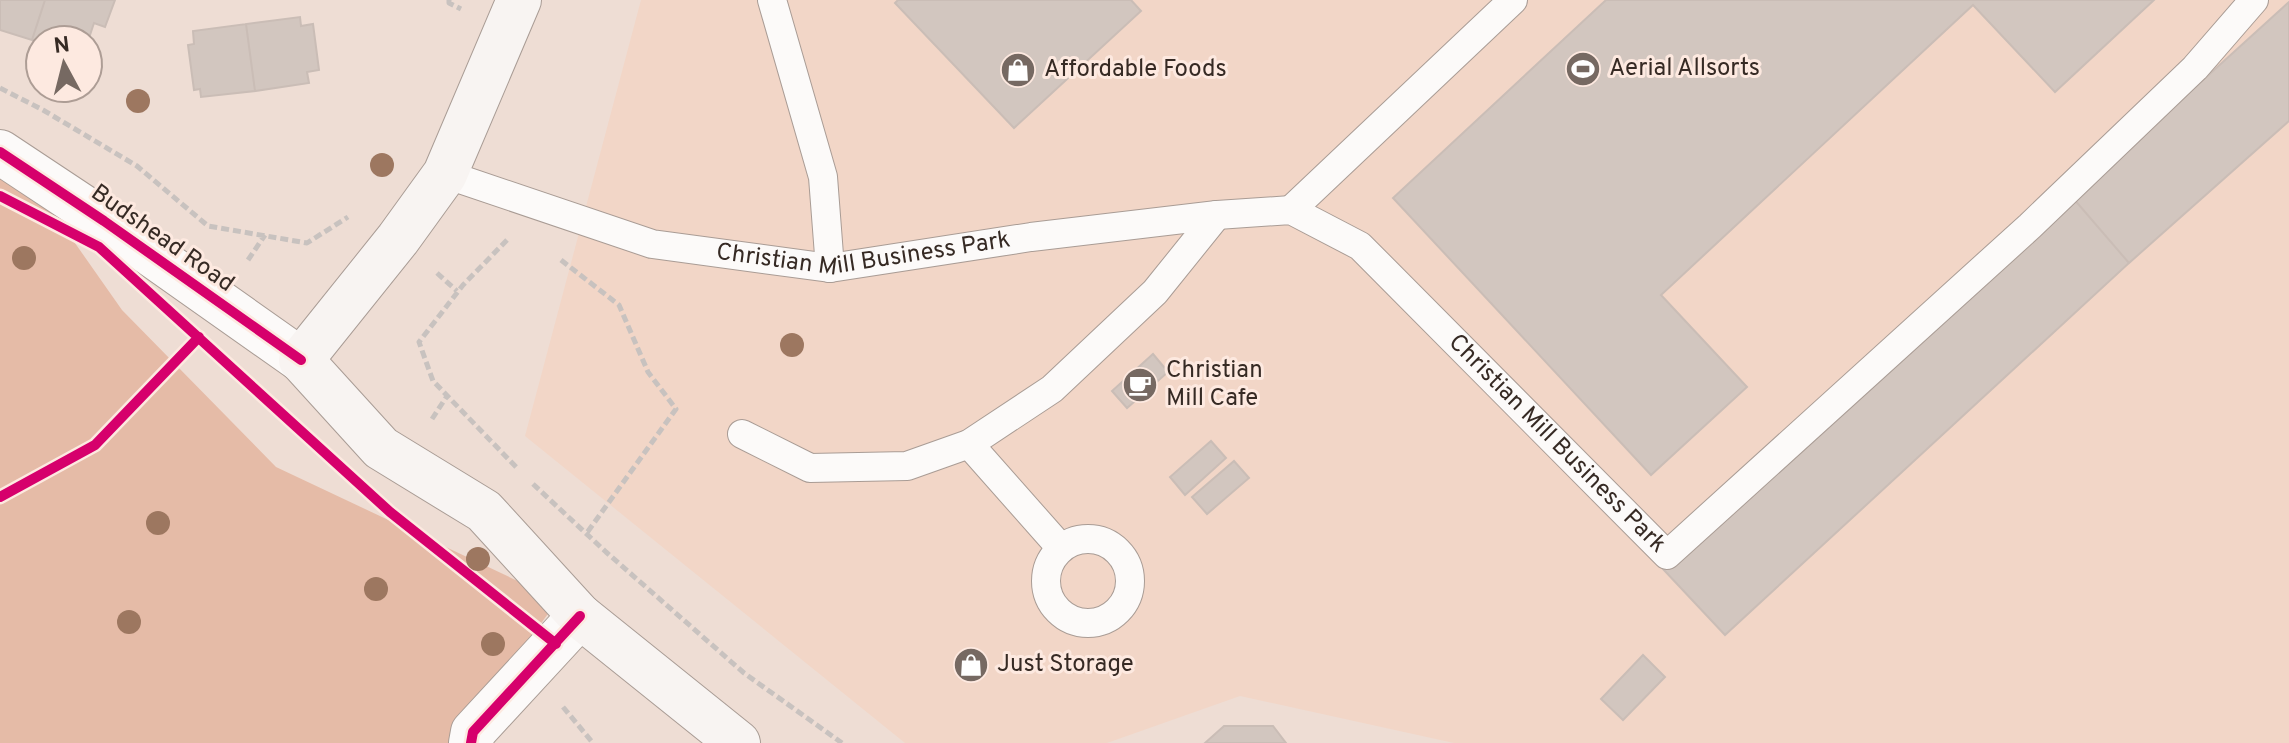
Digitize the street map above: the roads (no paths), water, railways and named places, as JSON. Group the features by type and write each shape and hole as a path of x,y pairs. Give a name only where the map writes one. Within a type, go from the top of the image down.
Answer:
{"main road":[{"path":"301,360 398,239 445,174 519,0"},
{"name":"Budshead Road","path":"301,360 381,448 484,511 580,616 738,743"}],"street":[{"name":"Budshead Road","path":"0,152 301,360"},
{"path":"471,743 473,732 580,616"}],"lane":[{"path":"772,0 823,177 830,268"},
{"path":"1291,210 1513,0"},
{"name":"Christian Mill Business Park","path":"445,174 652,244 830,268 1031,237 1217,215 1291,210 1360,246 1667,555 2030,226 2195,68 2253,5 2254,0"},
{"path":"742,434 810,468 907,466 969,444 1052,389 1155,292 1217,215"},
{"path":"969,444 1061,548"}],"place":[{"name":"Aerial Allsorts","path":"1583,69"},
{"name":"Affordable Foods","path":"1018,70"},
{"name":"Christian Mill Cafe","path":"1140,385"},
{"name":"Just Storage","path":"971,665"}]}
